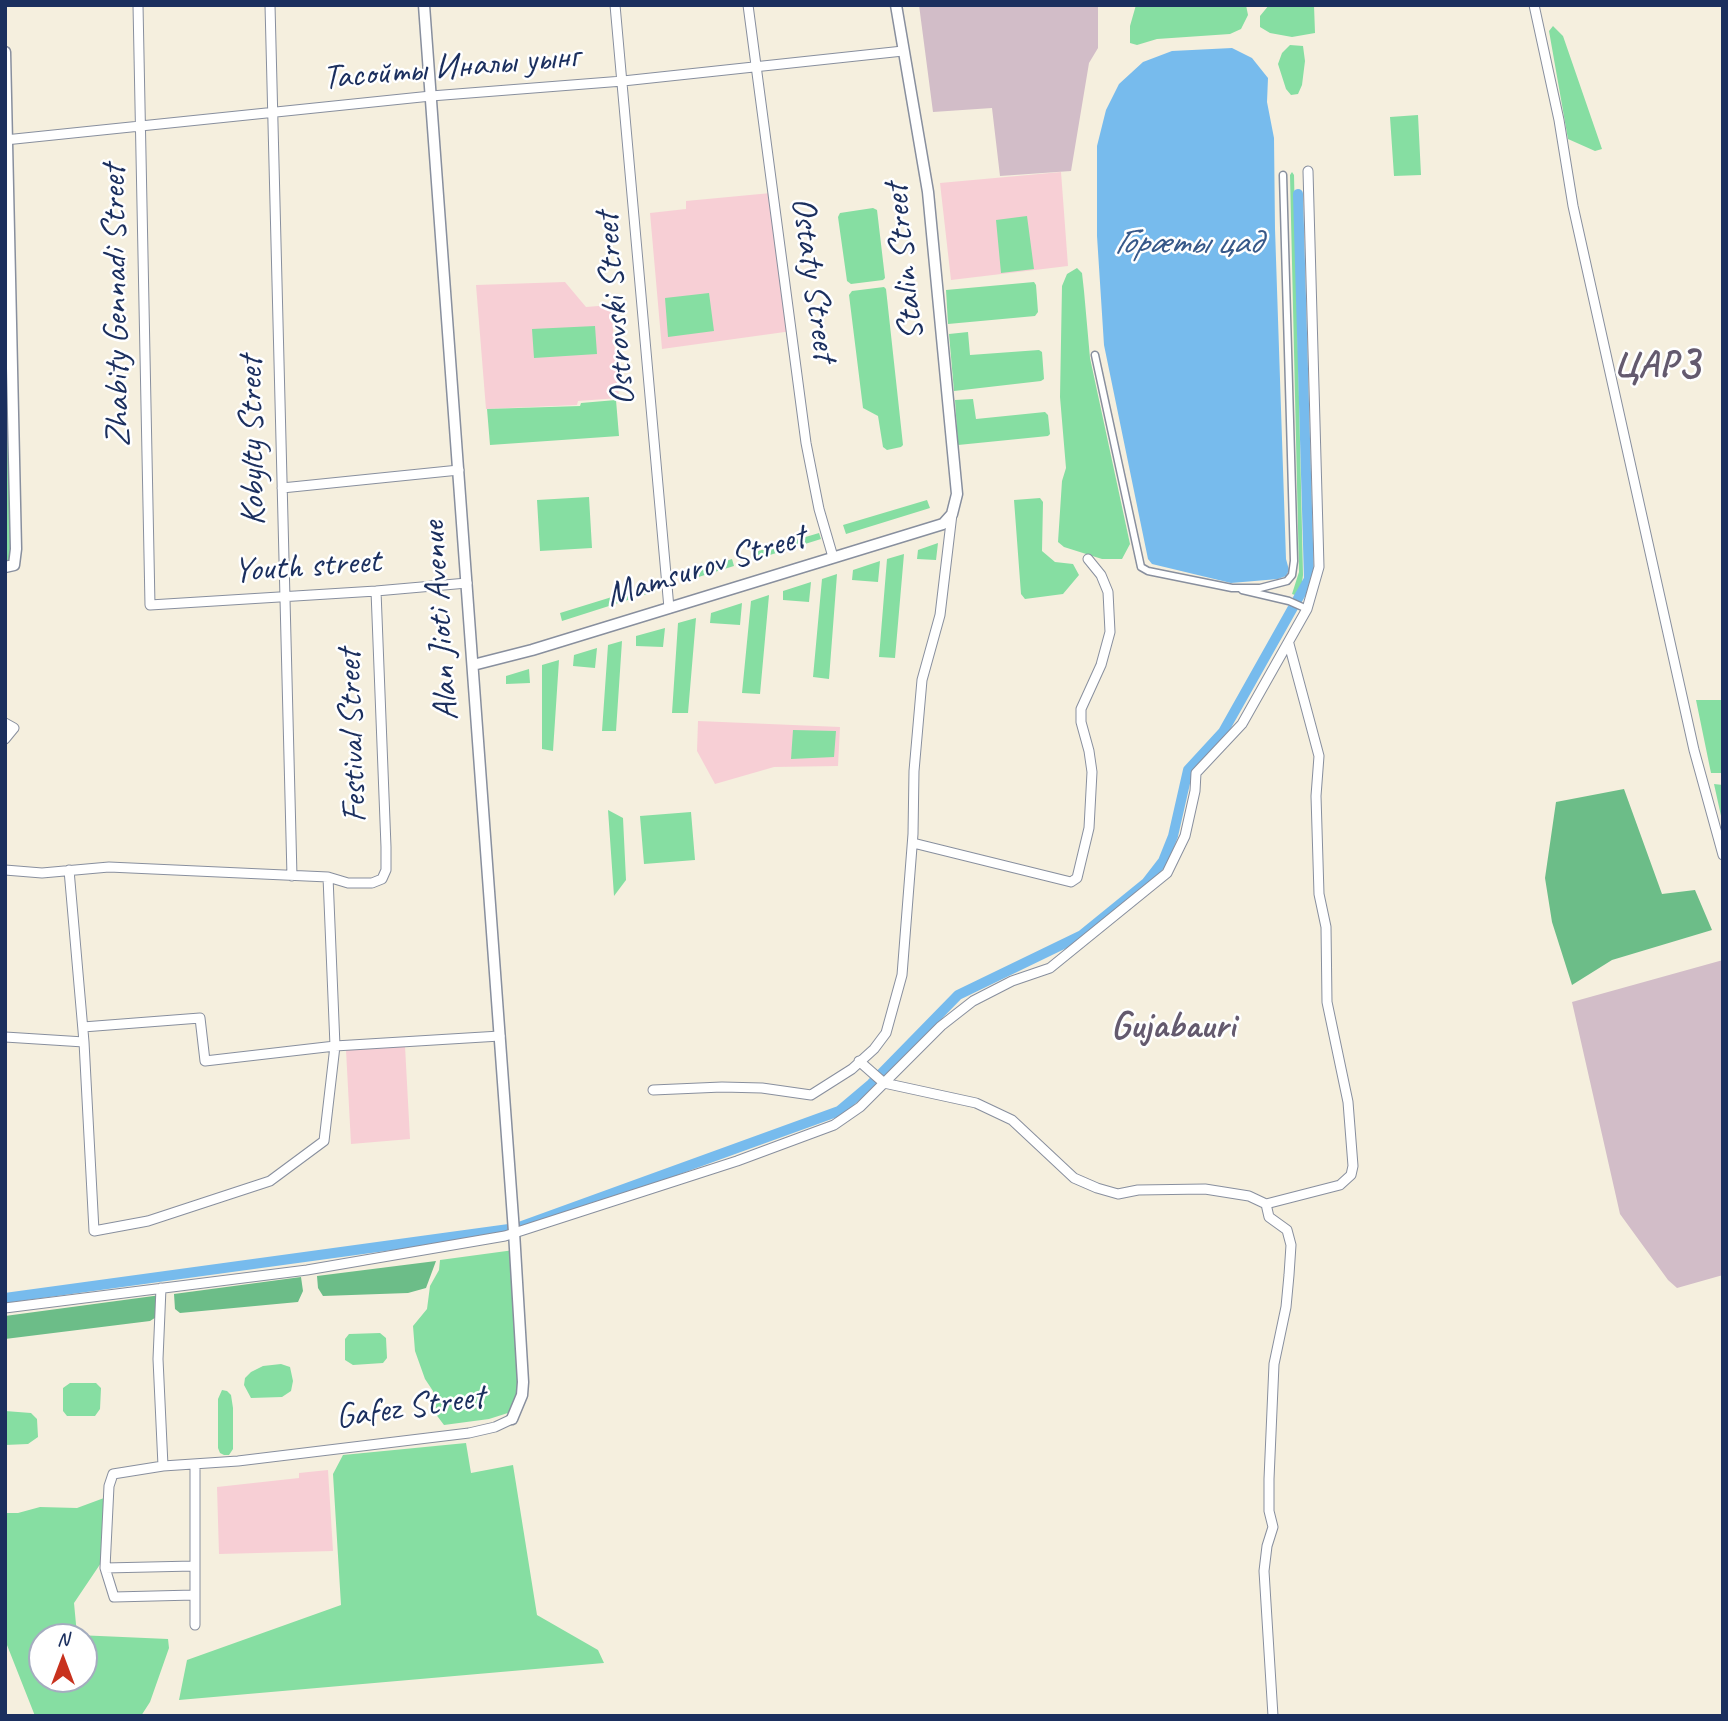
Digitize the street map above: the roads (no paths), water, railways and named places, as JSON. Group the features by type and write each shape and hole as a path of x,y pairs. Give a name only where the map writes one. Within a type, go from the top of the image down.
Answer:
{"street":[{"name":"Zhabity Gennadi Street","path":"138,5 150,605"},
{"name":"Kobylty Street","path":"270,5 292,876"},
{"name":"Alan Jioti Avenue","path":"424,5 514,1232"},
{"name":"Ostrovski Street","path":"615,5 669,608"},
{"name":"Ostaty Street","path":"748,5 806,443 818,509 833,557"},
{"name":"Stalin Street","path":"896,5 928,192 957,494 952,514"},
{"path":"1534,5 1559,120 1573,206 1692,737 1723,855"},
{"name":"Тасойты Иналы уынг","path":"6,140 431,96 623,81 903,51"},
{"path":"5,52 16,549 10,566"},
{"path":"5,1308 307,1269 514,1232 566,1218 737,1161 834,1125 860,1107 941,1026 972,1001 1012,981 1050,968 1167,873 1185,836 1195,791 1196,773 1242,724 1307,609 1319,567 1308,171"},
{"path":"1232,588 1277,584 1287,581 1294,570 1283,175"},
{"path":"1095,355 1141,567 1148,571 1289,601 1307,609"},
{"path":"282,488 458,470"},
{"path":"653,1090 736,1087 811,1095 862,1063 886,1033 902,975 922,680 940,615 952,514"},
{"name":"Mamsurov Street","path":"473,665 532,650 943,524 952,514"},
{"path":"913,843 1071,882 1077,878 1089,828 1092,772 1081,722 1081,709 1108,645 1110,632 1108,592 1101,575 1088,559"},
{"name":"Youth street","path":"150,605 467,583"},
{"name":"Festival Street","path":"328,877 348,883 372,883 382,879 386,870 376,591"},
{"path":"862,1063 883,1082 976,1103 1012,1120 1074,1178 1118,1194 1138,1190 1205,1189 1249,1196 1266,1204 1340,1185 1351,1175 1353,1166 1348,1102 1327,1002 1326,927 1319,894 1316,796 1319,756 1289,644"},
{"path":"5,723 14,728 5,739"},
{"path":"5,870 42,873 69,870 109,867 328,877 335,1046 324,1141 270,1181 148,1221 94,1231 83,1027 69,870"},
{"path":"83,1027 200,1018 205,1061 335,1046 500,1035"},
{"path":"5,1037 84,1042"},
{"path":"1266,1204 1269,1217 1287,1230 1291,1245 1286,1307 1274,1364 1269,1479 1269,1511 1273,1527 1264,1571 1273,1716"},
{"name":"Gafez Street","path":"194,1595 114,1597 105,1567 109,1486 113,1474 163,1466 195,1465 469,1433 495,1427 512,1419 522,1395 523,1382 514,1232"},
{"path":"161,1287 158,1359 163,1466"},
{"path":"195,1465 195,1625"},
{"path":"105,1567 194,1566"}],"water":[{"name":"Горӕты цад","path":"1232,48 1252,58 1268,78 1267,102 1274,138 1286,559 1289,570 1286,576 1278,579 1231,583 1152,564 1148,559 1104,345 1097,236 1097,146 1106,110 1119,84 1143,62 1172,51"}],"waterway":[{"path":"522,1226 839,1111 871,1084 958,995 1082,935 1146,883 1163,861 1173,836 1188,770 1223,732 1309,579 1298,194"},
{"path":"5,1298 509,1229"}],"district":[{"name":"ЦАРЗ","path":"1657,366"},
{"name":"Gujabauri","path":"1173,1027"}]}
